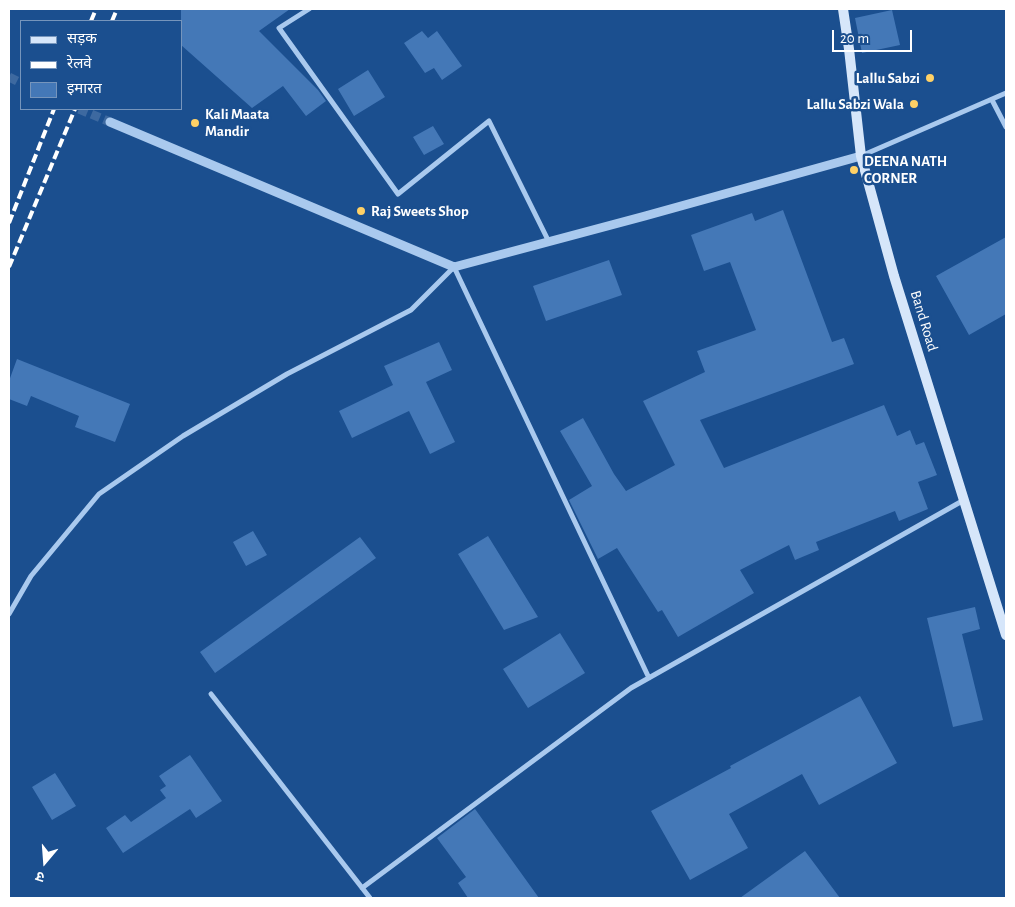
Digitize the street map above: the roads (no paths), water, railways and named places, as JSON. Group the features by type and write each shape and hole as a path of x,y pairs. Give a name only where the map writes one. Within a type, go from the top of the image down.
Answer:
{"main road":[{"name":"Band Road","path":"843,9 861,156 894,276 1006,635"}],"street":[{"path":"309,9 279,28 398,194 490,121 549,242"},
{"path":"9,614 31,576 99,494 183,436 286,374 411,310 454,267 861,156 1006,93"},
{"path":"992,100 1006,127"},
{"path":"110,122 454,267 649,678"},
{"path":"362,888 631,688 964,500"},
{"path":"211,694 370,898"}],"tunnel":[{"path":"9,77 20,82"},
{"path":"81,110 110,122"}],"railway":[{"path":"91,20 96,9"},
{"path":"112,20 117,9"},
{"path":"9,223 54,110"},
{"path":"9,267 75,110"}],"place":[{"name":"Lallu Sabzi","path":"930,78"},
{"name":"Lallu Sabzi Wala","path":"914,104"},
{"name":"Kali Maata Mandir","path":"195,123"},
{"name":"DEENA NATH CORNER","path":"854,170"},
{"name":"Raj Sweets Shop","path":"361,211"}]}
